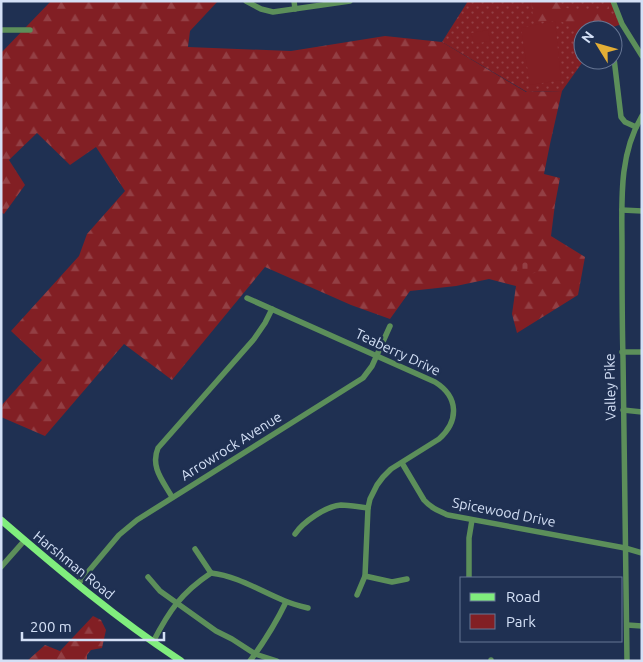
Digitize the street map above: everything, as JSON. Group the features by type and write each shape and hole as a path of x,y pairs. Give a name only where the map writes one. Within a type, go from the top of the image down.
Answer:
{"main road":[{"name":"Harshman Road","path":"1,520 77,585 181,661"}],"street":[{"path":"246,1 266,11 280,12 350,1"},
{"path":"294,1 295,9"},
{"path":"613,1 622,24 642,56"},
{"path":"1,30 30,30"},
{"path":"615,70 621,117 625,122 636,127"},
{"name":"Valley Pike","path":"627,661 622,352 622,176 630,140 642,116"},
{"path":"622,210 642,211"},
{"name":"Teaberry Drive","path":"247,298 440,385 449,394 453,404 453,419 448,430 439,439 391,469 373,492 368,508"},
{"path":"172,497 155,467 155,457 158,448 254,338 272,309"},
{"name":"Arrowrock Avenue","path":"77,585 119,535 139,519 358,382 369,372 390,326"},
{"path":"622,352 642,352"},
{"path":"623,410 642,412"},
{"name":"Spicewood Drive","path":"402,463 424,500 432,508 448,515 625,548 642,553"},
{"path":"295,534 302,525 333,506 344,505 368,508 365,576 357,595"},
{"path":"469,577 469,538 472,520"},
{"path":"1,567 24,541"},
{"path":"194,549 211,573"},
{"path":"153,642 177,603 196,583 211,573 225,574 286,602 308,608"},
{"path":"365,576 392,582 407,579"},
{"path":"148,577 160,591 216,631 255,654 277,661"},
{"path":"250,661 276,623 286,602"},
{"path":"626,625 642,626"}],"green space":[{"path":"51,1 218,1 190,31 188,47 291,51 385,36 442,42 526,92 562,91 544,174 560,178 551,236 585,257 578,295 517,333 512,314 516,286 489,279 456,286 410,291 390,319 351,305 265,267 172,380 124,344 45,436 1,417 1,406 42,360 11,331 79,256 87,234 125,191 96,147 70,165 37,133 9,160 25,185 4,214 1,212 1,53"},
{"path":"468,1 613,1 620,20 573,20 573,70 577,70 562,91 527,92 442,42"},
{"path":"531,1 556,1 566,8 581,11 608,6 614,20 573,20 573,27 556,19 534,23"},
{"path":"555,21 561,80 530,85 521,28"},
{"path":"488,30 490,41 474,44 471,33"},
{"path":"519,260 537,266 536,272 529,275 517,271"},
{"path":"93,616 101,620 106,630 102,648 91,650 87,655 87,661 27,661 45,645 60,651"}]}
